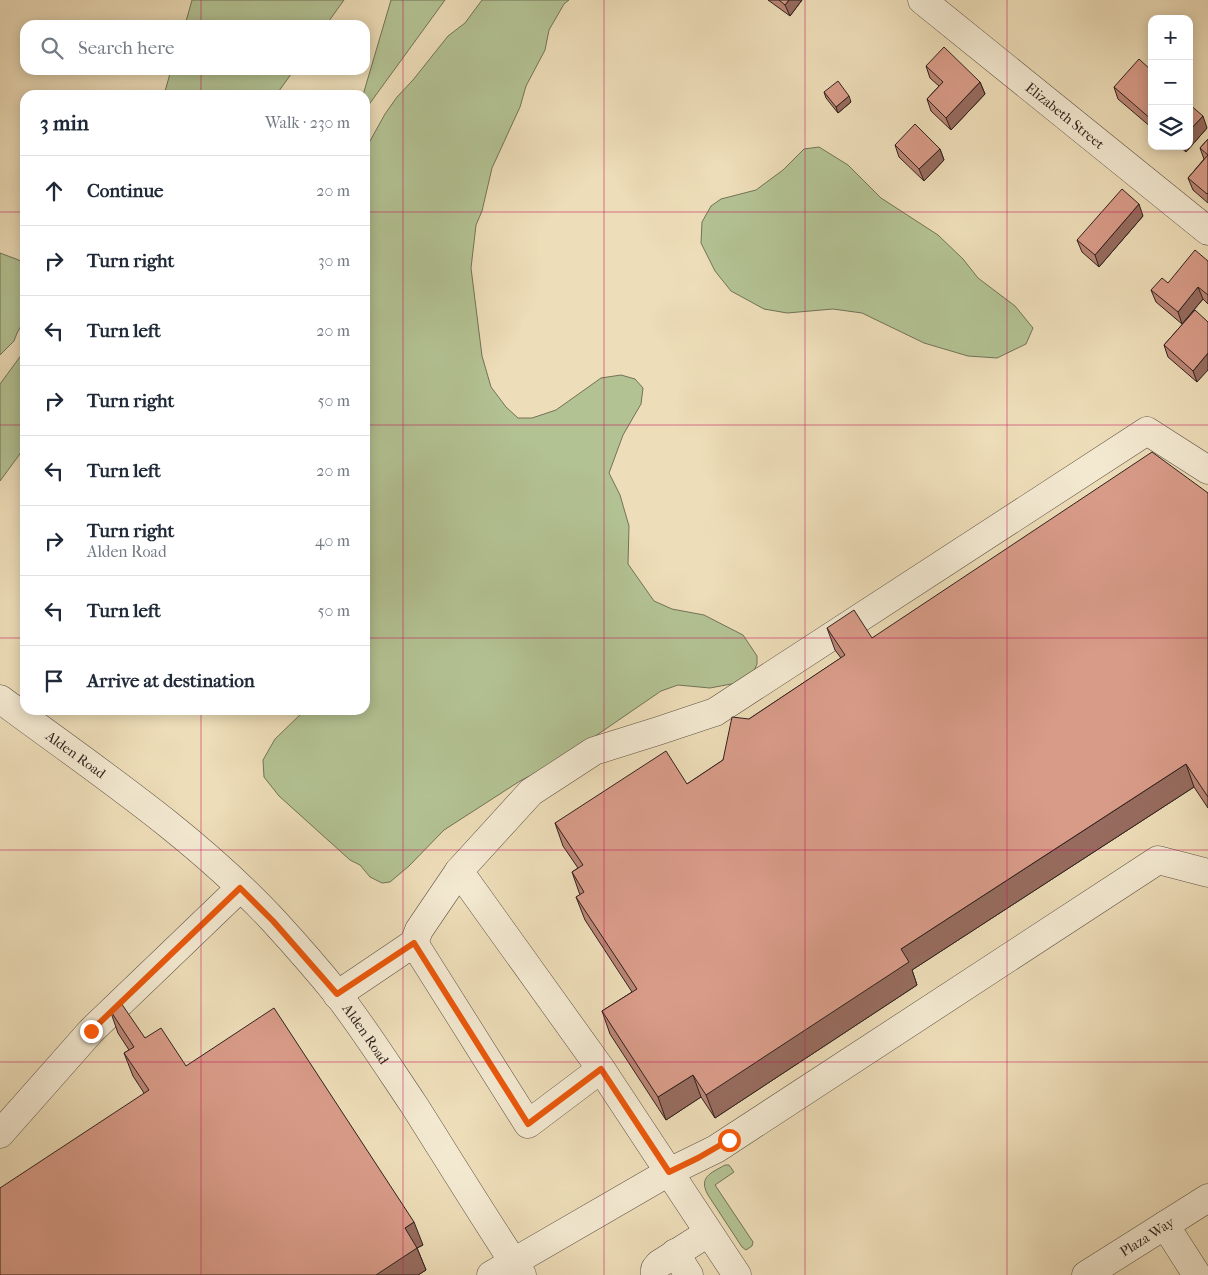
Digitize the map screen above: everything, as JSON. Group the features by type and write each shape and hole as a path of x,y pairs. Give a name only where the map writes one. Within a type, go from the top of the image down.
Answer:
{"street":[{"name":"Elizabeth Street","path":"922,0 1208,231"},
{"path":"337,994 414,943 419,930 459,872 531,792 594,751 714,712 1147,431 1208,470"},
{"name":"Alden Road","path":"0,699 20,714"},
{"name":"Alden Road","path":"22,715 185,838 273,921 337,994 389,1067 509,1271"},
{"path":"509,1271 669,1172 716,1149 1158,860 1208,873"},
{"path":"459,872 601,1069 737,1275"},
{"path":"0,1134 91,1031 240,888"},
{"path":"414,943 528,1124 601,1069"},
{"name":"Plaza Way","path":"1099,1271 1208,1198"},
{"path":"1165,1225 1197,1275"},
{"path":"655,1275 657,1266 682,1264 708,1233"}],"green space":[{"path":"192,0 344,0 330,20 186,20"},
{"path":"391,0 445,0 370,103 370,90 364,90"},
{"path":"482,0 569,0 564,4 549,30 545,50 526,86 520,107 492,168 482,211 476,225 471,268 482,356 491,387 506,407 518,418 532,418 556,410 601,378 621,375 635,379 643,388 641,404 623,435 609,473 620,495 629,526 628,564 654,601 672,609 704,615 743,635 757,656 757,664 752,675 742,682 710,688 678,685 661,691 559,761 520,781 444,830 409,866 390,882 382,883 370,877 360,865 350,860 279,796 264,777 263,760 275,739 300,715 370,715 370,141 397,97 448,36 465,23"},
{"path":"170,75 290,75 280,90 165,90"},
{"path":"819,147 848,165 881,198 938,235 963,259 978,278 1015,306 1033,328 1026,344 997,358 968,356 924,343 862,313 833,309 787,313 764,309 731,291 715,271 701,243 702,222 711,206 721,199 756,190 783,170 804,149"},
{"path":"0,253 20,261 20,328 14,341 0,355"},
{"path":"20,357 20,454 0,481 0,384"},
{"path":"725,1165 729,1165 734,1172 715,1185 753,1242 752,1246 746,1250 742,1247 705,1189 704,1184 708,1176"}],"building":[{"path":"779,0 789,0 785,5"},
{"path":"944,47 980,82 946,118 927,99 943,82 926,66"},
{"path":"1139,59 1148,67 1148,117 1114,87"},
{"path":"838,81 849,96 836,107 824,92"},
{"path":"1193,107 1203,116 1193,127"},
{"path":"915,124 940,149 919,169 895,145"},
{"path":"1208,139 1208,155 1200,148"},
{"path":"1208,155 1208,193 1207,194 1188,178"},
{"path":"1122,189 1139,204 1095,255 1077,240"},
{"path":"1195,250 1208,261 1208,295 1198,287 1178,312 1151,290 1162,278 1168,283"},
{"path":"1195,310 1208,322 1208,353 1193,371 1164,345"},
{"path":"1152,452 1208,493 1208,797 1186,764 901,949 909,962 706,1095 693,1075 658,1097 602,1011 637,989 576,897 584,892 572,872 583,865 555,823 666,751 687,784 723,760 732,717 749,719 845,655 827,628 854,610 872,638"},
{"path":"121,1003 145,1038 161,1028 186,1066 274,1008 414,1222 405,1228 417,1248 376,1275 0,1275 0,1188 149,1090 124,1053 134,1047 110,1010"}],"route":[{"path":"91,1031 240,888 273,921 337,994 414,943 528,1124 601,1069 669,1172 716,1149 729,1140"}]}
